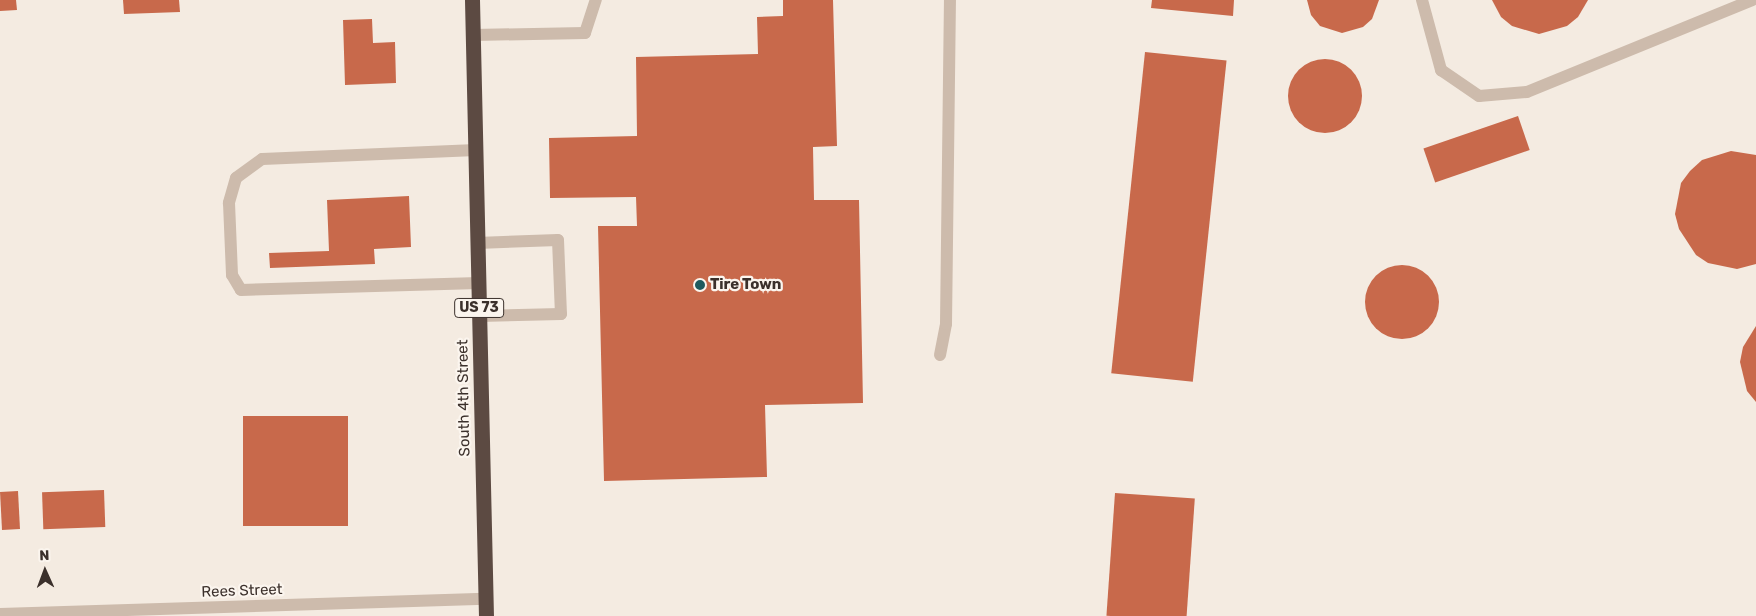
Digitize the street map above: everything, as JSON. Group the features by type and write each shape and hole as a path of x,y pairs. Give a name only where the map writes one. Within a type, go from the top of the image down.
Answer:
{"highway":[{"name":"South 4th Street","path":"472,0 486,616"}],"street":[{"path":"473,35 585,33 596,0"},
{"path":"940,355 946,324 950,0"},
{"path":"1422,0 1441,70 1479,96 1527,92 1752,0"},
{"path":"476,150 262,159 236,178 229,203 232,275 241,290 478,283"},
{"path":"478,243 558,240 561,314 479,316"},
{"name":"Rees Street","path":"0,614 260,611 485,599"}],"building":[{"path":"0,0 16,0 17,10 0,11"},
{"path":"123,0 179,0 180,12 124,14"},
{"path":"783,0 833,0 837,146 813,147 814,200 859,200 863,403 765,405 767,477 604,481 598,226 637,226 636,197 550,198 549,138 637,136 636,57 758,54 757,17 783,16"},
{"path":"1152,0 1234,0 1233,16 1151,8"},
{"path":"1307,0 1379,0 1372,19 1363,27 1342,33 1320,26 1311,15"},
{"path":"1492,0 1588,0 1578,17 1567,26 1539,34 1512,26 1501,17"},
{"path":"372,19 373,43 395,42 396,83 345,85 343,20"},
{"path":"1145,52 1227,61 1193,382 1111,373"},
{"path":"1325,59 1339,62 1351,70 1359,82 1362,96 1359,110 1351,122 1339,130 1325,133 1311,130 1299,122 1291,110 1288,96 1291,82 1299,70 1311,62"},
{"path":"1518,116 1530,150 1435,183 1423,149"},
{"path":"1731,151 1756,155 1756,264 1737,269 1708,263 1696,255 1679,229 1675,214 1681,183 1690,171 1702,160"},
{"path":"409,196 411,247 374,249 375,264 270,268 269,253 329,251 327,200"},
{"path":"1402,265 1416,268 1428,276 1436,288 1439,302 1436,316 1428,328 1416,336 1402,339 1388,336 1376,328 1368,316 1365,302 1368,288 1376,276 1388,268"},
{"path":"1756,326 1756,402 1747,391 1740,362 1743,347"},
{"path":"243,416 348,416 348,526 243,526"},
{"path":"104,490 105,527 43,529 42,492"},
{"path":"18,491 20,529 2,530 0,492"},
{"path":"1115,493 1195,499 1187,616 1106,616"}],"place":[{"name":"Tire Town","path":"700,285"}]}
